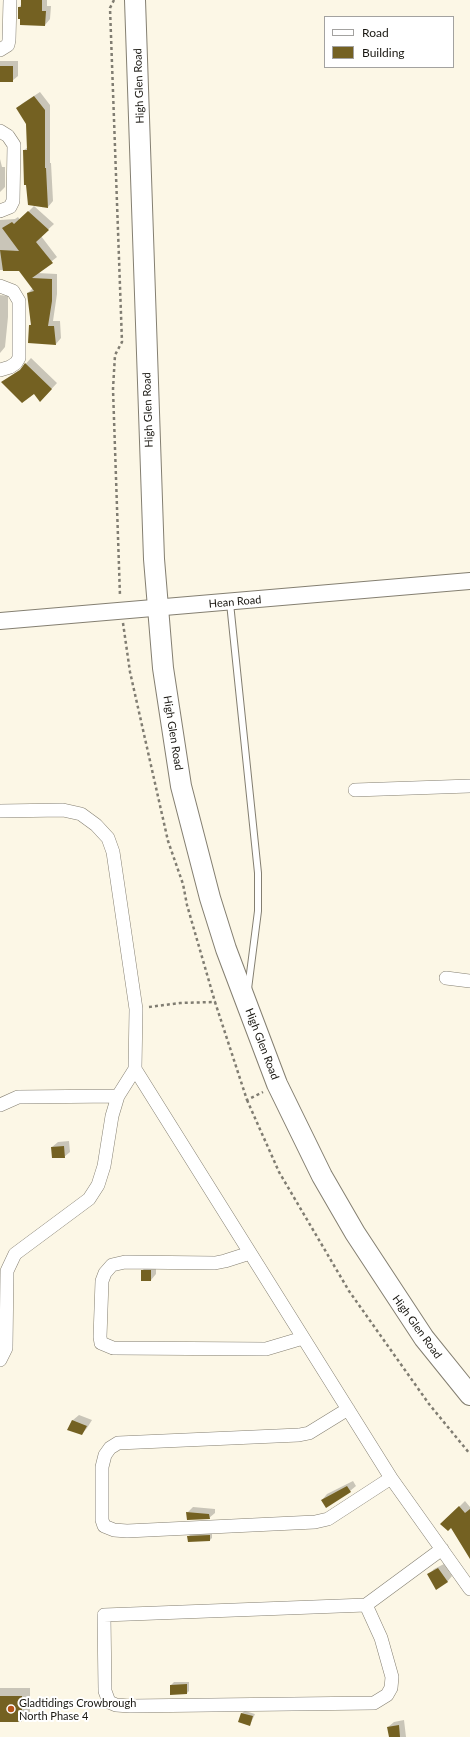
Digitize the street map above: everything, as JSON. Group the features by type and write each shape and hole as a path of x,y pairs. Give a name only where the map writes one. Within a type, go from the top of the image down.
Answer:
{"main road":[{"name":"High Glen Road","path":"136,0 154,559 163,668 181,786 210,898 226,949 277,1084 322,1176 355,1233 424,1338 470,1395"}],"street":[{"path":"0,50 8,45 9,40 10,0"},
{"path":"0,131 8,136 14,145 13,201 10,207 0,211"},
{"path":"0,286 12,291 19,300 19,358 16,363 0,370"},
{"name":"Hean Road","path":"0,621 230,603 470,581"},
{"path":"355,790 470,786"},
{"path":"0,811 63,810 81,814 96,825 108,838 114,852 136,1009 135,1069 118,1096 112,1116 104,1166 98,1185 89,1199 15,1254 7,1271 6,1348 0,1360"},
{"path":"446,978 470,981"},
{"path":"135,1069 391,1478 470,1589"},
{"path":"0,1105 18,1097 118,1096"},
{"path":"250,1253 225,1262 215,1263 126,1262 112,1265 105,1273 102,1280 101,1343 114,1348 266,1349 303,1338"},
{"path":"348,1409 309,1433 299,1435 118,1443 107,1452 102,1467 102,1520 104,1526 114,1530 127,1531 315,1522 328,1519 391,1478"},
{"path":"366,1605 381,1638 392,1677 391,1688 387,1695 374,1703 130,1706 116,1705 109,1702 105,1691 104,1615 366,1605 442,1549"}],"lane":[{"path":"230,603 258,873 258,911 246,1003"}],"path":[{"path":"114,0 110,8 122,342 115,355 114,389 121,611 130,672 168,841 183,884 187,905 214,1002 247,1100 279,1172 349,1291 429,1404 470,1454"},
{"path":"136,1009 180,1003 214,1002"},
{"path":"247,1100 277,1084"}],"building":[{"path":"21,0 42,0 42,11 46,11 45,26 20,25 20,19 18,19 18,7 21,7"},
{"path":"0,66 13,66 13,82 0,82"},
{"path":"34,96 45,110 45,168 48,208 28,205 26,185 24,185 23,150 27,150 26,124 16,108"},
{"path":"28,211 49,230 36,242 53,263 32,278 52,279 52,301 48,326 54,326 56,345 28,343 29,325 31,325 27,293 34,291 19,271 3,271 0,250 19,251 2,228 12,222 14,224"},
{"path":"25,363 52,389 40,402 34,394 22,403 1,382 20,370"},
{"path":"64,1146 65,1158 52,1158 51,1147"},
{"path":"141,1270 151,1270 151,1281 141,1281"},
{"path":"72,1420 87,1426 82,1435 67,1430"},
{"path":"347,1486 351,1492 326,1508 321,1500"},
{"path":"459,1506 465,1513 470,1509 470,1559 451,1528 448,1531 440,1524"},
{"path":"186,1512 209,1514 210,1519 187,1520"},
{"path":"210,1535 210,1541 188,1542 187,1536"},
{"path":"438,1568 448,1582 436,1590 427,1574"},
{"path":"187,1684 187,1694 170,1695 170,1685"},
{"name":"Gladtidings Crowbrough North Phase 4","path":"0,1696 22,1696 22,1722 0,1722"},
{"path":"241,1713 253,1716 250,1726 238,1722"},
{"path":"399,1725 400,1737 389,1737 387,1727"}],"place":[{"name":"Gladtidings Crowbrough North Phase 4","path":"11,1709"}]}
